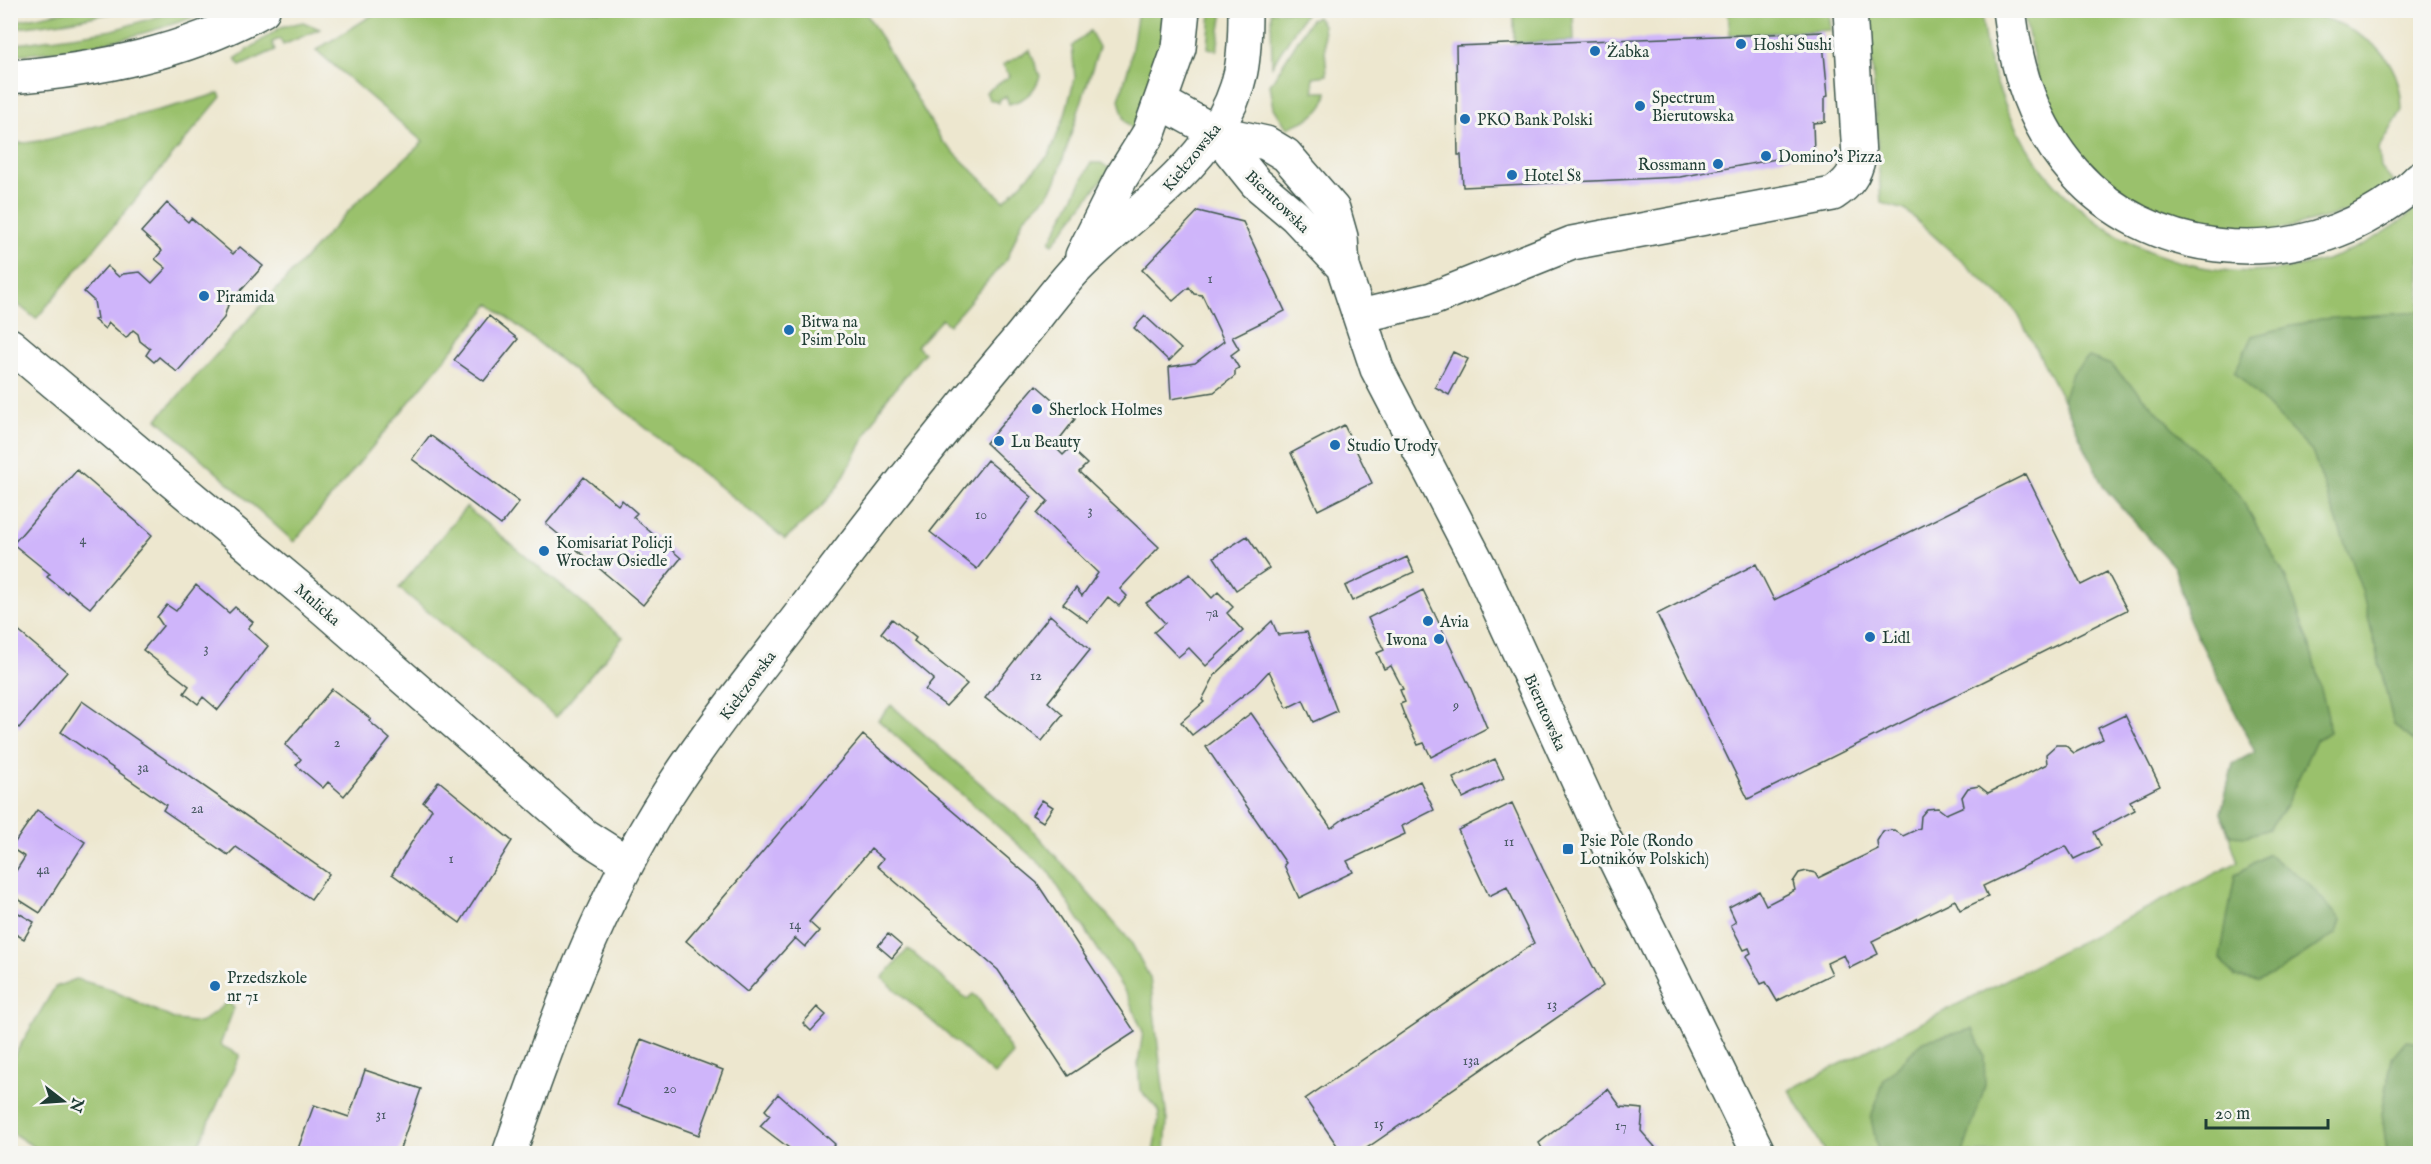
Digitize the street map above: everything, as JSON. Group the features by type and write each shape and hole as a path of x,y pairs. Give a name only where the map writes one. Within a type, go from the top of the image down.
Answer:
{"street":[{"path":"10,77 66,72 176,48 243,22 263,10"},
{"name":"Kiełczowska","path":"1075,270 1121,178 1145,141 1179,48 1184,10"},
{"name":"Kiełczowska","path":"509,1154 558,1017 596,923 626,862 670,790 927,449 1075,270 1152,203 1215,132 1233,100 1243,67 1245,10"},
{"path":"1360,316 1432,299 1572,243 1833,194 1847,184 1856,172 1859,156 1850,10"},
{"path":"2008,11 2025,91 2050,141 2086,184 2120,210 2147,226 2178,238 2211,245 2248,248 2290,244 2316,238 2355,223 2394,200 2421,178"},
{"name":"Bierutowska","path":"1161,102 1215,132 1266,143 1286,155 1333,209 1341,237 1343,267 1377,369 1479,565 1601,831 1759,1154"},
{"name":"Mulicka","path":"10,345 314,599 585,836 626,862"}],"green space":[{"path":"72,10 122,11 11,29 11,22"},
{"path":"2029,10 2305,10 2342,26 2373,44 2384,55 2393,70 2399,88 2402,110 2379,149 2381,168 2394,183 2349,211 2268,233 2198,229 2128,199 2083,162 2044,101 2024,16 2028,15"},
{"path":"176,11 210,11 162,28 112,41 62,50 11,55 11,45 113,30"},
{"path":"379,11 865,11 942,141 1004,201 1049,155 1064,118 1075,78 1072,46 1090,31 1099,47 1056,181 1048,195 1023,219 1007,259 949,325 942,319 917,346 924,353 884,402 839,485 821,507 785,539 490,304 294,542 157,419 357,202 423,142 316,50"},
{"path":"1138,11 1168,11 1156,80 1133,129 1125,121 1119,100 1129,66"},
{"path":"1211,11 1223,11 1217,50 1208,48"},
{"path":"1271,11 1307,11 1272,66"},
{"path":"1728,11 1829,11 1831,30 1730,35"},
{"path":"1869,11 1982,11 1987,49 1998,86 2008,111 2041,167 2083,211 2134,244 2190,264 2249,272 2309,265 2367,243 2420,205 2420,1153 1826,1153 1789,1090 2238,862 2221,813 2233,764 2255,752 2187,615 2175,568 2103,486 2063,400 2015,309 1905,210 1881,203"},
{"path":"1573,12 1574,41 1514,43 1514,14"},
{"path":"1317,17 1323,25 1327,75 1313,77 1314,92 1327,92 1326,100 1313,116 1287,128 1274,108 1270,85 1311,19"},
{"path":"303,22 320,29 283,45 280,39 272,42 275,50 240,66 235,59 281,27"},
{"path":"1030,50 1040,76 1032,91 1025,98 1009,104 1006,96 999,99 999,103 989,99 986,92 1010,76 1003,65"},
{"path":"219,93 221,97 36,319 11,299 11,143 52,138"},
{"path":"1091,163 1101,163 1110,169 1053,244 1050,242"},
{"path":"2420,312 2420,746 2394,725 2362,591 2312,452 2235,372 2252,336 2320,319"},
{"path":"2089,357 2111,365 2238,493 2285,576 2308,640 2328,716 2329,732 2316,740 2286,805 2269,829 2247,836 2230,835 2221,813 2233,764 2255,752 2187,615 2175,568 2103,486 2063,400 2072,373"},
{"path":"466,507 623,637 556,717 399,588"},
{"path":"891,705 1030,827 1131,942 1150,978 1167,1121 1165,1153 1153,1153 1160,1112 1140,1090 1138,1064 1143,1032 1127,995 1048,871 878,720"},
{"path":"2268,854 2307,882 2341,920 2337,933 2281,970 2258,981 2235,977 2220,958 2235,875"},
{"path":"908,949 967,999 973,994 978,998 1013,1054 994,1075 882,978"},
{"path":"76,979 107,988 176,1020 200,1023 228,1002 234,1008 220,1045 240,1055 195,1153 43,1153 11,1132 11,1061 55,987"},
{"path":"1973,1029 1984,1056 1985,1086 1963,1153 1878,1153 1871,1118 1884,1080 1923,1041"},
{"path":"2406,1041 2420,1043 2420,1153 2387,1153 2382,1113 2392,1058"}],"building":[{"name":"Spectrum Bierutowska","path":"1822,32 1828,96 1825,97 1825,122 1813,123 1814,152 1680,177 1463,187 1461,155 1458,155 1456,46"},
{"path":"167,203 188,222 191,218 233,254 240,247 263,266 228,305 224,318 177,372 159,357 154,362 146,355 150,349 140,341 138,334 133,330 126,338 109,323 105,329 94,320 97,319 94,301 84,292 107,266 119,277 123,274 140,272 152,283 166,268 155,259 162,251 141,232"},
{"path":"1198,211 1243,222 1285,311 1232,337 1239,349 1231,355 1239,368 1235,370 1235,376 1214,392 1171,399 1169,367 1195,363 1224,341 1202,295 1194,294 1189,287 1173,301 1142,270"},
{"path":"489,316 518,339 484,381 454,360"},
{"path":"1145,316 1181,349 1169,361 1134,328"},
{"path":"1453,352 1468,359 1449,395 1435,387"},
{"path":"1036,385 1075,419 1054,446 1063,455 1070,448 1087,464 1079,472 1159,547 1120,589 1127,596 1119,606 1108,597 1088,622 1063,604 1076,588 1082,596 1098,573 1037,514 1048,501 986,443"},
{"path":"1344,425 1372,483 1318,510 1291,453"},
{"path":"430,435 519,502 501,525 412,459"},
{"path":"987,460 1032,497 977,569 930,532"},
{"path":"77,470 152,535 90,608 47,577 50,574 13,544"},
{"name":"Lidl","path":"2026,474 2081,585 2107,572 2127,610 1748,799 1657,614 1756,564 1774,600"},
{"path":"584,477 618,505 622,500 637,513 633,517 681,558 643,605 546,524"},
{"path":"1247,536 1269,568 1236,590 1214,557"},
{"path":"1407,557 1414,572 1352,601 1345,586"},
{"path":"1190,574 1212,598 1218,592 1233,607 1227,613 1243,631 1206,666 1189,648 1178,657 1154,632 1165,623 1146,603"},
{"path":"196,585 229,613 235,607 253,622 248,628 268,646 218,710 203,697 198,704 184,693 189,686 143,650 163,626 157,617 167,605 176,611"},
{"path":"1423,590 1471,689 1487,728 1431,757 1424,743 1418,745 1406,720 1400,704 1405,702 1400,690 1403,689 1391,666 1384,669 1377,653 1384,650 1368,618"},
{"path":"1050,615 1090,650 1048,702 1063,715 1042,741 985,698"},
{"path":"892,619 916,638 914,641 967,684 946,706 925,690 934,679 881,633"},
{"path":"1272,621 1278,635 1307,632 1337,711 1313,722 1303,700 1287,708 1269,671 1255,686 1192,735 1181,722 1204,702 1202,700 1215,675"},
{"path":"10,624 67,672 19,728 10,721"},
{"path":"332,689 371,719 369,721 390,739 344,796 328,782 323,788 296,765 301,759 285,745"},
{"path":"82,701 329,874 311,899 236,847 228,855 163,810 166,805 61,732"},
{"path":"1251,713 1331,828 1345,818 1420,781 1434,810 1402,826 1405,834 1347,861 1353,872 1299,898 1284,865 1286,863 1206,747"},
{"path":"2125,715 2160,786 2130,801 2135,810 2094,832 2101,846 2074,859 2066,846 1983,886 1988,897 1960,910 1955,900 1872,941 1878,954 1850,968 1844,955 1827,963 1832,974 1777,1001 1766,982 1761,984 1746,956 1751,953 1749,948 1744,950 1731,925 1736,922 1729,907 1759,891 1766,905 1795,890 1793,882 1799,873 1807,871 1815,873 1818,878 1878,849 1877,841 1883,831 1894,830 1903,836 1920,828 1921,816 1927,809 1938,808 1946,814 1964,806 1962,797 1968,788 1979,786 1988,793 2047,764 2046,754 2056,745 2065,745 2074,753 2103,739 2098,728"},
{"path":"863,735 1037,883 1135,1032 1068,1076 998,970 877,866 883,859 871,849 809,922 819,931 805,947 795,938 747,992 686,941"},
{"path":"1495,759 1504,778 1463,798 1453,778"},
{"path":"439,781 512,841 460,923 392,874 432,809 423,802"},
{"path":"1042,800 1053,807 1043,822 1032,815"},
{"path":"1512,803 1603,986 1358,1154 1343,1154 1305,1099 1534,943 1507,887 1489,896 1458,830"},
{"path":"37,810 85,842 40,913 10,894 10,880 25,857 11,848"},
{"path":"10,908 34,922 24,939 10,931"},
{"path":"888,934 902,946 892,958 878,946"},
{"path":"817,1007 826,1015 811,1031 803,1023"},
{"path":"641,1039 723,1070 699,1135 617,1105"},
{"path":"365,1070 421,1089 398,1154 296,1154 314,1105 349,1117"},
{"path":"1608,1089 1621,1107 1643,1109 1641,1131 1655,1147 1648,1154 1540,1154 1543,1150 1539,1143"},
{"path":"778,1094 835,1144 826,1154 797,1154 760,1126 770,1115 765,1110"}],"place":[{"name":"Hoshi Sushi","path":"1741,44"},
{"name":"Żabka","path":"1595,51"},
{"name":"Spectrum Bierutowska","path":"1640,106"},
{"name":"PKO Bank Polski","path":"1465,119"},
{"name":"Domino's Pizza","path":"1766,156"},
{"name":"Rossmann","path":"1718,164"},
{"name":"Hotel S8","path":"1512,175"},
{"name":"Piramida","path":"204,296"},
{"name":"Bitwa na Psim Polu","path":"789,330"},
{"name":"Sherlock Holmes","path":"1037,409"},
{"name":"Lu Beauty","path":"999,441"},
{"name":"Studio Urody","path":"1335,445"},
{"name":"Komisariat Policji Wrocław Osiedle","path":"544,551"},
{"name":"Avia","path":"1428,621"},
{"name":"Lidl","path":"1870,637"},
{"name":"Iwona","path":"1439,639"},
{"name":"Psie Pole (Rondo Lotników Polskich)","path":"1568,849"},
{"name":"Przedszkole nr 71","path":"215,986"}]}
